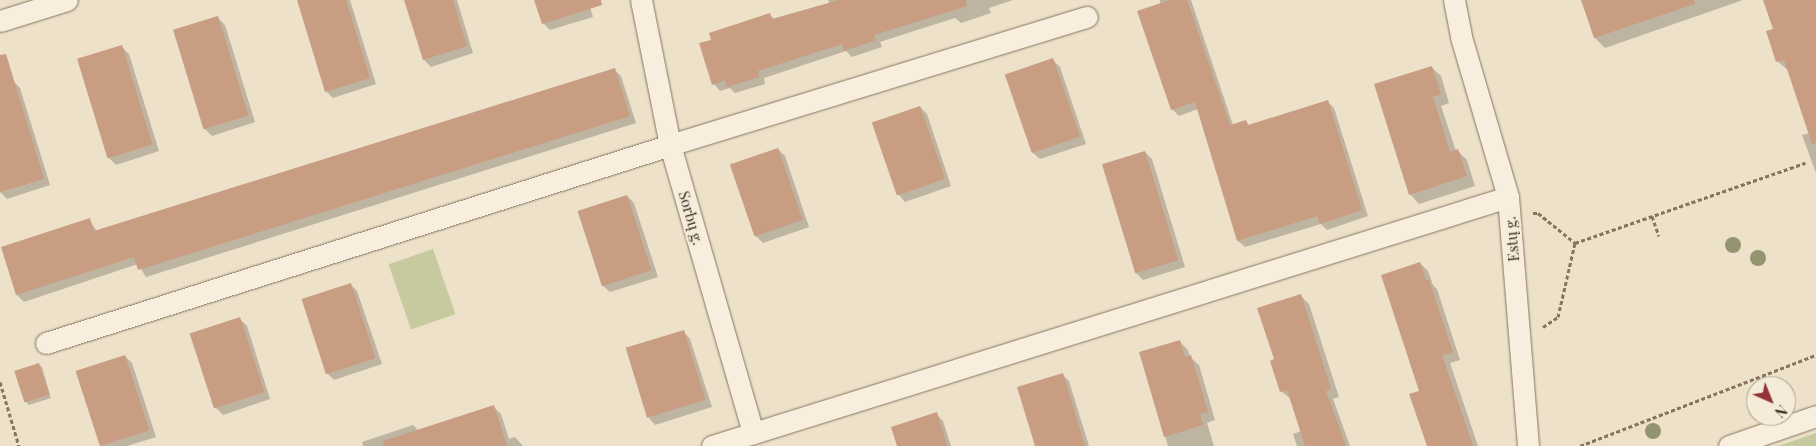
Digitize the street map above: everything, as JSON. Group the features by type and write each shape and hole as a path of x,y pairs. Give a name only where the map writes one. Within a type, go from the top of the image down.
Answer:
{"street":[{"path":"0,21 68,0"},
{"name":"Sorbų g.","path":"641,0 670,145 753,433"},
{"name":"Estų g.","path":"1454,0 1462,37 1509,204 1528,446"},
{"path":"46,343 670,145 1087,17"},
{"path":"712,446 1509,204"},
{"path":"1729,446 1816,416"}],"path":[{"path":"1574,243 1806,163"},
{"path":"1509,204 1538,213 1574,243"},
{"path":"1652,216 1658,236"},
{"path":"1520,343 1558,317 1574,243"},
{"path":"1580,446 1816,355"},
{"path":"0,382 20,446"}],"green space":[{"path":"433,249 455,314 411,330 389,264"},
{"path":"1816,433 1816,446 1778,446"}],"building":[{"path":"297,0 346,0 370,78 325,92"},
{"path":"404,0 453,0 467,46 423,60"},
{"path":"534,0 601,0 602,5 542,24"},
{"path":"839,0 966,0 967,6 874,35 876,40 844,51 842,44 758,71 759,77 727,87 725,80 712,85 699,43 711,40 709,33 770,13 772,19"},
{"path":"1170,0 1187,0 1230,125 1246,120 1248,125 1328,100 1362,210 1320,224 1317,216 1237,241 1195,102 1171,110 1137,11"},
{"path":"1581,0 1694,0 1695,4 1594,38"},
{"path":"1763,0 1816,0 1816,143 1812,144 1784,60 1776,62 1766,31 1773,29"},
{"path":"218,16 248,115 203,129 173,30"},
{"path":"122,45 152,144 107,158 77,59"},
{"path":"6,54 44,179 0,192 0,55"},
{"path":"1053,58 1080,136 1032,153 1005,75"},
{"path":"1432,66 1441,94 1433,97 1450,152 1458,149 1467,176 1409,195 1374,84"},
{"path":"615,68 630,116 138,270 134,257 16,295 1,247 90,218 94,231"},
{"path":"920,106 945,179 897,195 872,123"},
{"path":"778,148 803,220 755,236 730,165"},
{"path":"1145,151 1178,260 1135,273 1102,164"},
{"path":"627,195 651,270 602,286 578,211"},
{"path":"1420,262 1426,280 1429,280 1453,352 1442,355 1473,446 1427,446 1409,394 1419,391 1381,275"},
{"path":"351,283 375,358 326,374 302,299"},
{"path":"1301,294 1331,389 1326,391 1346,446 1305,446 1287,390 1280,392 1270,361 1274,359 1257,308"},
{"path":"240,317 264,392 214,409 190,333"},
{"path":"684,330 705,400 647,418 626,348"},
{"path":"1180,340 1185,357 1191,355 1208,412 1200,414 1203,425 1164,437 1139,352"},
{"path":"125,355 149,430 100,446 76,371"},
{"path":"39,363 49,394 24,402 14,371"},
{"path":"1063,373 1085,446 1035,446 1017,387"},
{"path":"494,405 507,446 384,446 383,441"},
{"path":"937,412 947,446 897,446 891,427"}]}
